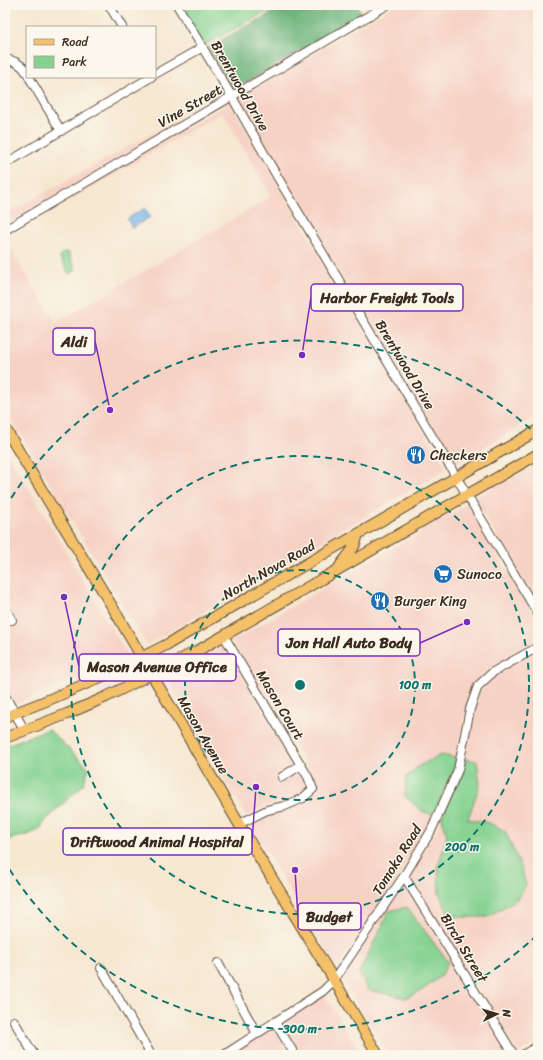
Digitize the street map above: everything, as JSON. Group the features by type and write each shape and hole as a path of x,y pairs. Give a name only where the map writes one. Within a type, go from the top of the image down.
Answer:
{"main road":[{"name":"Mason Avenue","path":"5,428 142,657 239,824 378,1055"},
{"name":"North Nova Road","path":"5,717 73,690 190,632 538,430"},
{"path":"5,738 106,697 152,675 224,636 538,454"},
{"path":"336,570 354,548 357,535"}],"street":[{"path":"109,5 121,26"},
{"name":"Brentwood Drive","path":"177,5 538,614"},
{"name":"Vine Street","path":"5,230 387,5"},
{"path":"156,73 203,47"},
{"path":"5,59 14,61 24,67 26,71"},
{"path":"31,78 61,131"},
{"path":"5,164 149,78"},
{"path":"5,608 12,620"},
{"name":"Mason Court","path":"224,636 301,765 313,789 303,798 285,806 267,810 239,824"},
{"name":"Tomoka Road","path":"224,1055 323,991 334,980 404,876 430,831 458,770 470,709 478,686 493,672 538,647"},
{"path":"5,696 25,731"},
{"path":"282,776 301,765"},
{"name":"Birch Street","path":"404,876 514,1055"},
{"path":"218,963 257,1034"},
{"path":"101,968 151,1055"},
{"path":"14,1021 34,1055"},
{"path":"275,1022 295,1055"},
{"path":"523,1055 538,1046"}],"shaded area":[{"path":"395,5 538,5 538,415 454,465 282,176 238,98"},
{"path":"225,94 226,95 5,225 5,214"},
{"path":"230,102 446,469 147,645 5,409 5,240 54,320 59,321 269,198 269,194 224,114 221,113 5,237 5,234"},
{"path":"5,449 128,656 15,704 5,687 5,617 9,625 17,622 5,599"},
{"path":"538,462 538,606 475,499"},
{"path":"467,504 538,623 538,642 490,669 474,683 466,708 456,758 441,755 422,811 433,815 401,873 398,874 399,876 336,969 250,823 268,813 287,810 305,801 320,789 317,787 307,766 232,641"},
{"path":"224,645 295,764 276,776 281,782 299,771 308,788 301,795 283,802 264,806 246,816 185,713 167,676"},
{"path":"538,651 538,1042 518,1053 409,876 435,832 441,818 447,836 438,866 489,823 468,819 480,784 476,761 465,759 475,709 482,688 495,675"},
{"path":"404,884 509,1055 389,1055 341,977"},
{"path":"324,995 361,1055 300,1055 281,1023"},
{"path":"274,1028 290,1055 232,1055 262,1035"}],"green space":[{"path":"177,5 279,5 202,46"},
{"path":"286,5 357,5 362,15 233,90 208,47"},
{"path":"65,252 68,252 76,270 69,274 59,256"},
{"path":"48,729 89,768 83,785 46,820 39,830 27,835 5,840 5,746"},
{"path":"441,755 456,758 454,769 433,815 422,811 405,796 406,777 419,766"},
{"path":"465,759 477,761 480,784 468,819 489,823 505,831 521,867 526,885 517,899 487,917 464,917 449,915 439,893 438,866 447,836 441,818 462,771"},
{"path":"407,907 448,962 442,975 424,989 406,998 368,990 359,973 389,911"}],"water":[{"path":"145,208 150,217 132,228 127,219"}],"place":[{"name":"Harbor Freight Tools","path":"302,355"},
{"name":"Aldi","path":"110,410"},
{"name":"Checkers","path":"416,455"},
{"name":"Sunoco","path":"443,574"},
{"name":"Mason Avenue Office","path":"64,597"},
{"name":"Burger King","path":"380,601"},
{"name":"Jon Hall Auto Body","path":"467,622"},
{"name":"Driftwood Animal Hospital","path":"256,787"},
{"name":"Budget","path":"295,870"}]}
